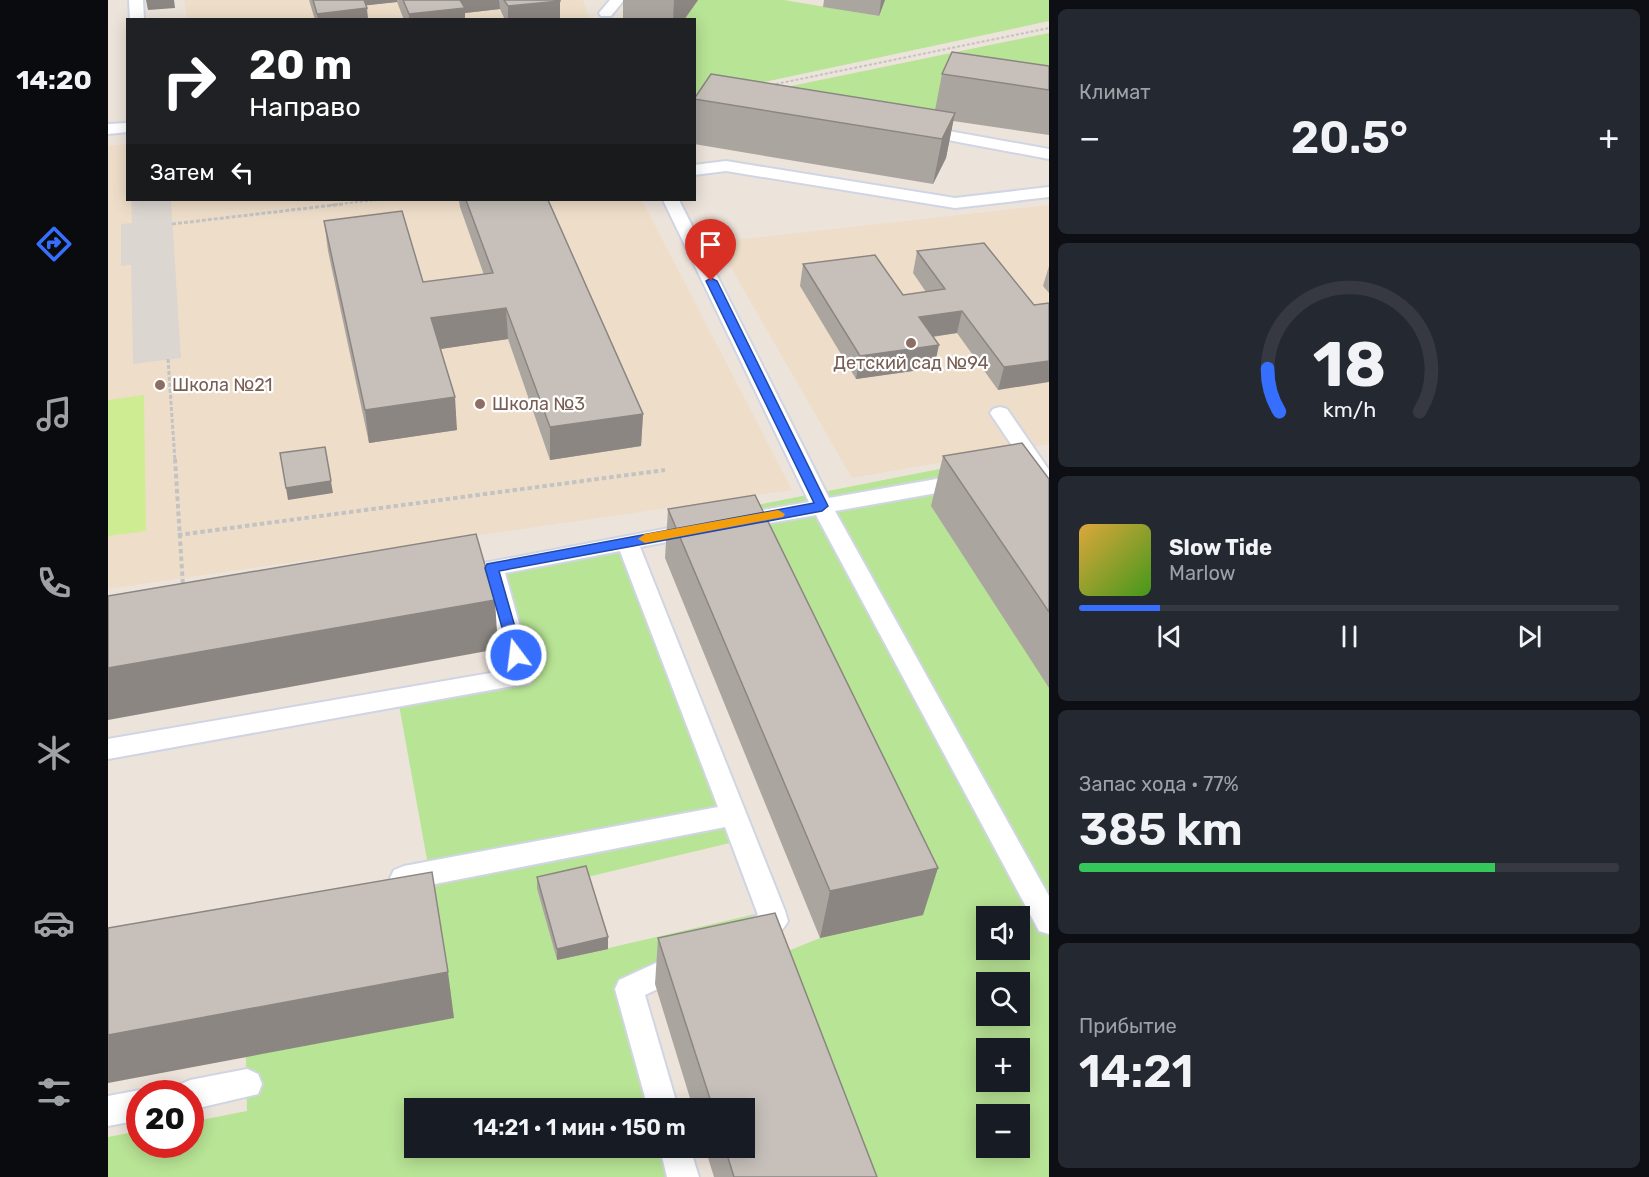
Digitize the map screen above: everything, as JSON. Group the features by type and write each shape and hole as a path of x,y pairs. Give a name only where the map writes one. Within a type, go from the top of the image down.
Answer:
{"lane":[{"path":"135,0 136,18"},
{"path":"606,13 617,0"},
{"path":"108,129 126,127"},
{"path":"918,130 1049,154"},
{"path":"696,170 726,166 955,203 1049,192"},
{"path":"671,201 822,506 1049,922"},
{"path":"1000,412 1043,477"},
{"path":"1014,472 1043,477"},
{"path":"108,750 522,677 492,568 992,476"},
{"path":"627,542 774,921 733,941"},
{"path":"381,882 733,814"},
{"path":"660,1098 629,989 702,955"},
{"path":"204,1092 247,1084"},
{"path":"108,1111 126,1108"},
{"path":"678,1158 683,1177"}],"path":[{"path":"762,87 1049,28"},
{"path":"172,224 368,201"},
{"path":"168,360 181,578 186,596"},
{"path":"178,535 665,470"}],"shaded area":[{"path":"184,0 583,0 589,18 187,18"},
{"name":"Школа №3","path":"126,144 126,201 643,201 792,490 108,589 108,146"},
{"path":"131,201 171,201 181,358 133,364 131,265 121,266 121,224 132,223"},
{"name":"Детский сад №94","path":"1049,205 1049,444 852,478 716,242"}],"green space":[{"path":"698,0 784,0 878,16 885,0 1049,0 1049,21 696,97 696,18 685,18"},
{"path":"1049,33 1049,107 934,118 696,106"},
{"path":"144,395 146,531 108,536 108,400"},
{"path":"1020,453 1049,688 1049,1177 848,1177 766,960 820,938 732,510"},
{"path":"622,549 734,842 537,889 557,960 760,913 761,917 618,984 650,1098 404,1098 404,1158 667,1158 673,1177 108,1177 108,1137 126,1134 126,1158 204,1158 204,1119 247,1111 246,1057 438,920 399,705 529,681 499,571"}],"building":[{"path":"313,0 364,0 367,8 317,14"},
{"path":"403,0 460,0 465,8 409,14"},
{"path":"504,0 560,0 560,1 508,6"},
{"path":"952,52 1049,66 1049,90 942,74"},
{"path":"711,74 955,113 942,139 696,99"},
{"path":"466,201 548,201 643,414 550,427 506,308 431,318 455,397 365,410 324,221 402,211 423,282 493,273"},
{"path":"984,243 1034,305 1049,303 1049,361 1004,367 962,311 919,317 939,345 860,356 803,264 875,255 903,295 945,289 917,251"},
{"path":"1022,443 1049,479 1049,612 943,456"},
{"path":"325,447 331,481 286,488 280,453"},
{"path":"755,495 938,868 830,891 668,509"},
{"path":"476,534 495,600 108,668 108,596"},
{"path":"586,866 608,937 557,949 537,877"},
{"path":"432,872 448,972 108,1035 108,928"},
{"path":"775,913 877,1177 734,1177 728,1158 755,1158 755,1098 710,1098 658,938"}],"slow traffic":[{"path":"645,539 778,514"}],"place":[{"name":"Детский сад №94","path":"911,343"},
{"name":"Школа №21","path":"160,385"},
{"name":"Школа №3","path":"480,404"}],"route":[{"path":"516,655 492,568 822,506 711,281"}]}
